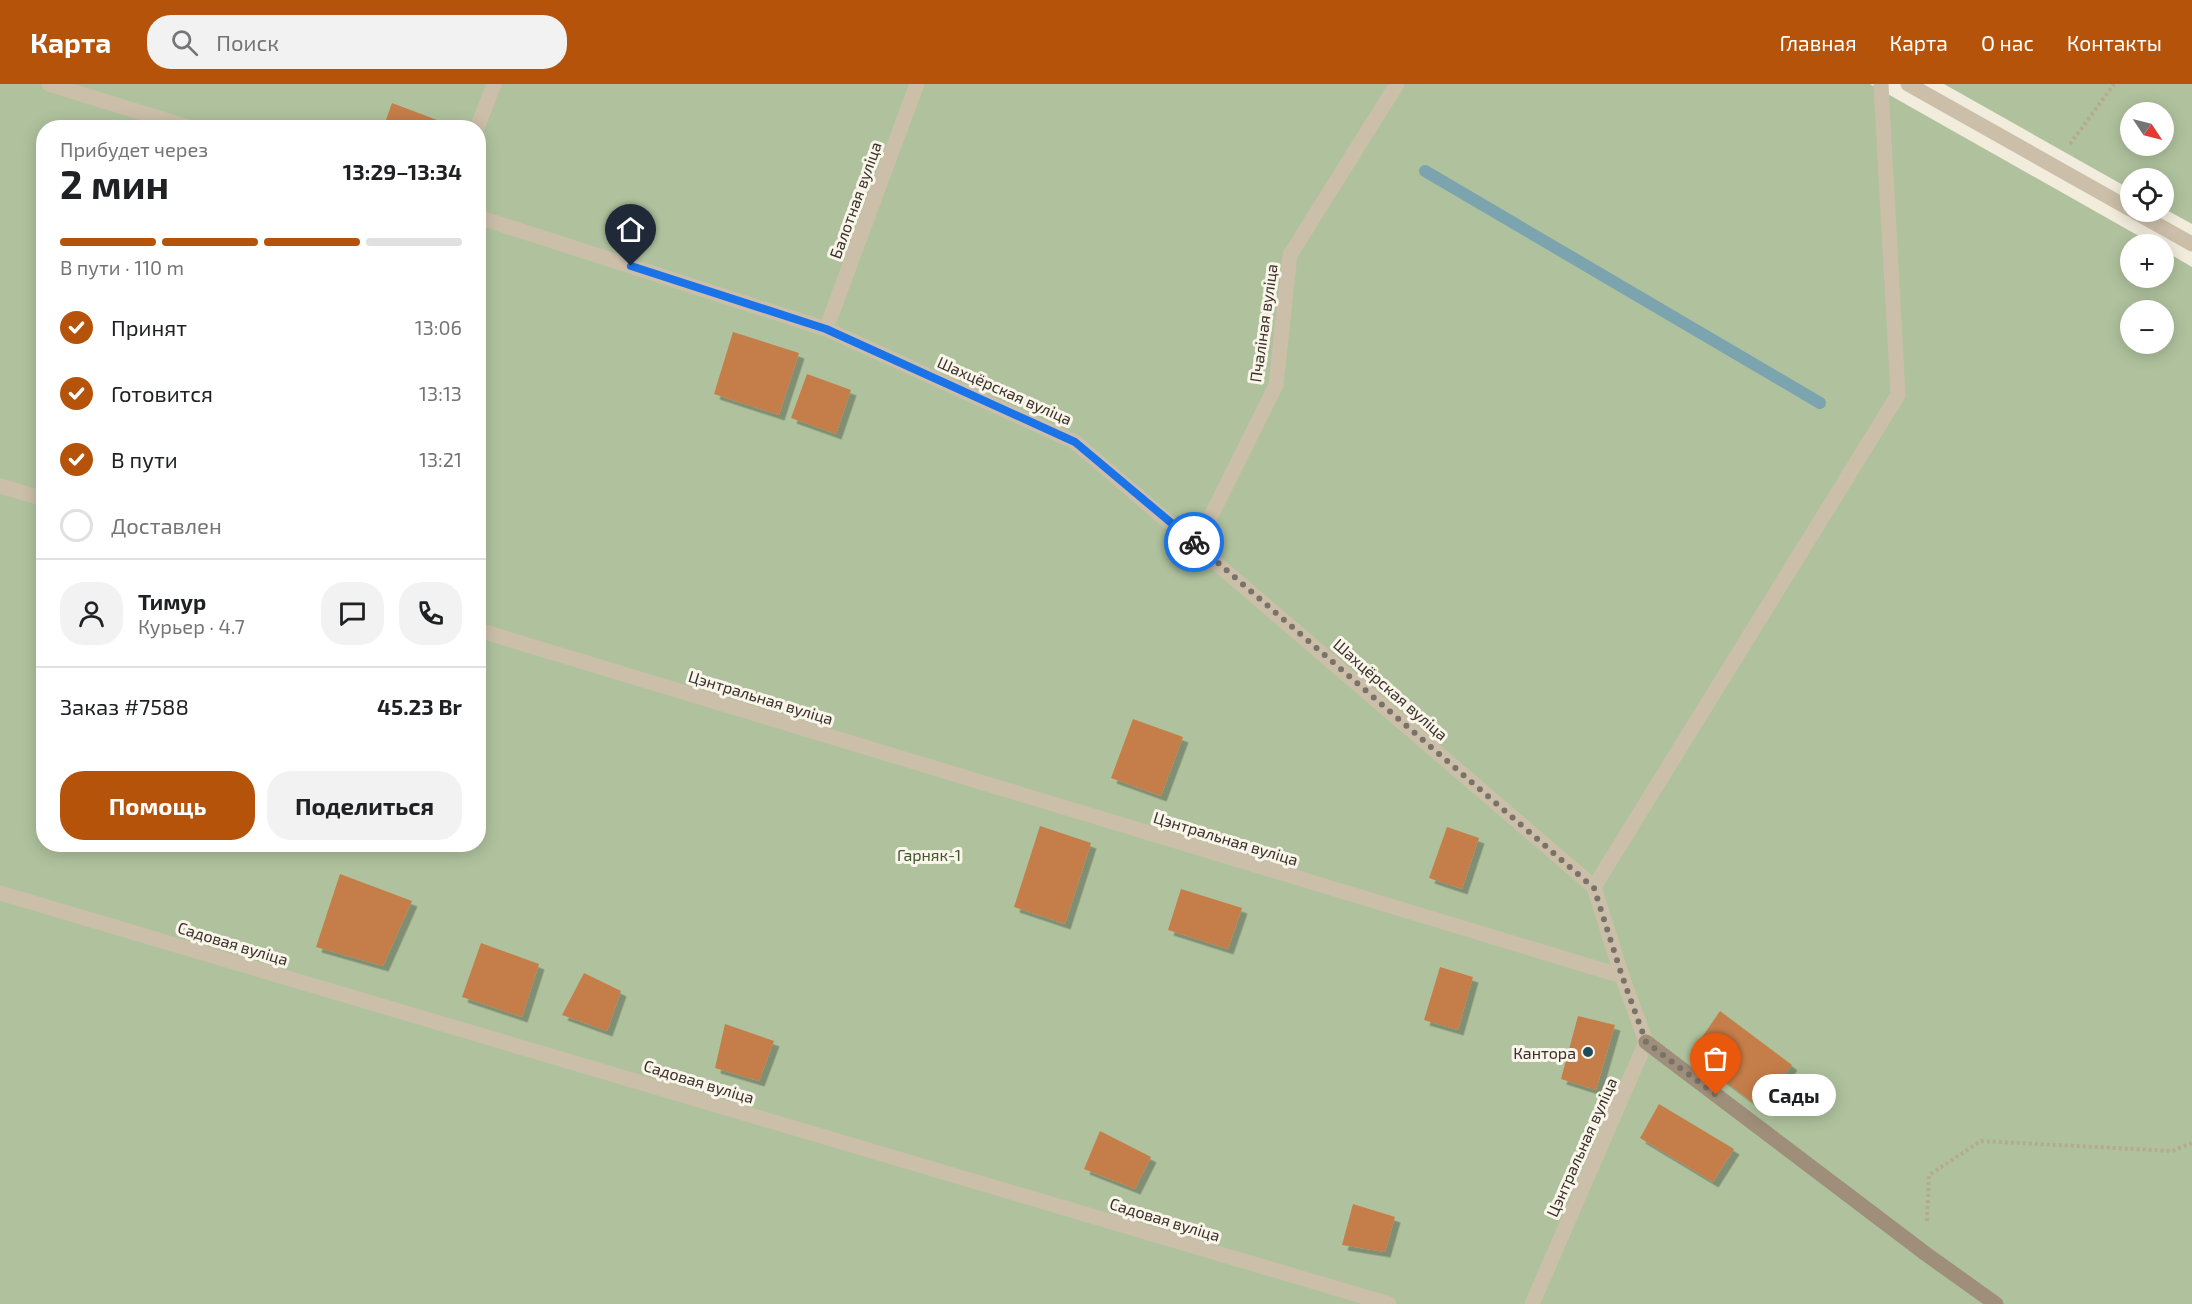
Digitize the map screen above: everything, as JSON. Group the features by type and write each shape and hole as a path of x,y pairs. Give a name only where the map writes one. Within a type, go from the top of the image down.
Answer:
{"street":[{"path":"49,84 79,88 169,120"},
{"path":"480,120 494,84"},
{"name":"Балотная вуліца","path":"826,329 917,84"},
{"name":"Пчаліная вуліца","path":"1197,544 1276,385 1290,255 1397,84"},
{"path":"1881,84 1898,395 1594,888 1646,1042 1926,1254 1996,1304"},
{"path":"1908,84 2120,203"},
{"name":"Шахцёрская вуліца","path":"486,220 826,329 1075,442 1197,544 1594,888"},
{"path":"2153,222 2192,244"},
{"path":"0,486 36,497"},
{"name":"Цэнтральная вуліца","path":"486,632 1622,976"},
{"name":"Садовая вуліца","path":"0,893 1389,1304"},
{"name":"Цэнтральная вуліца","path":"1532,1304 1646,1042"}],"path":[{"path":"2055,166 2114,84"},
{"path":"1926,1254 1929,1175 1981,1141 2172,1150 2192,1143"}],"green space":[{"name":"Гарняк-1","path":"0,84 1870,84 2135,234 2120,234 2120,288 2174,288 2174,256 2192,267 2192,1304 0,1304"},
{"path":"1944,84 2192,84 2192,224 2174,214 2174,168 2120,168 2120,183"}],"building":[{"path":"392,103 437,120 386,120"},
{"path":"733,332 799,353 779,415 714,394"},
{"path":"807,374 851,390 836,434 791,418"},
{"path":"1133,719 1183,737 1161,796 1111,778"},
{"path":"1040,826 1091,843 1065,924 1014,907"},
{"path":"1447,827 1479,838 1462,889 1429,878"},
{"path":"340,874 412,901 383,966 316,947"},
{"path":"1181,889 1242,908 1228,949 1168,930"},
{"path":"481,943 539,964 522,1017 462,997"},
{"path":"1440,967 1473,977 1458,1030 1424,1020"},
{"path":"584,973 621,991 607,1031 562,1015"},
{"path":"1720,1011 1792,1065 1759,1107 1690,1055"},
{"name":"Кантора","path":"1578,1016 1615,1025 1596,1090 1561,1079"},
{"path":"725,1024 774,1041 759,1081 715,1068"},
{"path":"1659,1104 1734,1149 1713,1182 1640,1138"},
{"path":"1100,1131 1151,1157 1135,1189 1084,1169"},
{"path":"1353,1204 1395,1217 1385,1252 1342,1245"}],"waterway":[{"path":"1425,171 1820,403"}],"way so far":[{"path":"1194,542 1594,888 1646,1042 1716,1095"}],"place":[{"name":"Кантора","path":"1588,1052"},
{"name":"Сады","path":"1716,1095"}],"route":[{"path":"631,266 826,329 1075,442 1194,542"}]}
